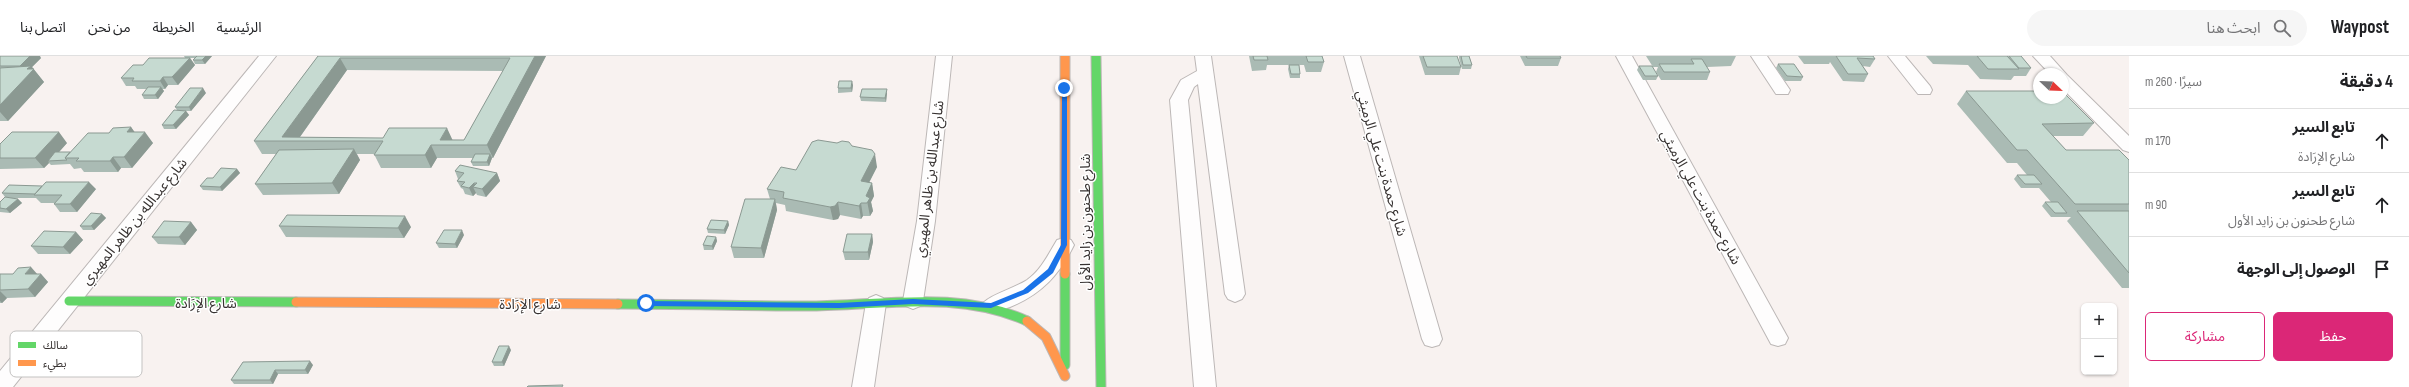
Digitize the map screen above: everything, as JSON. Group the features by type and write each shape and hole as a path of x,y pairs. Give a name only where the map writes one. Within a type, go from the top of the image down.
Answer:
{"street":[{"name":"شارع عبدالله بن ظاهر المهيري","path":"45,331 268,56"},
{"name":"شارع عبدالله بن ظاهر المهيري","path":"913,302 926,221 944,56"},
{"name":"شارع طحنون بن زايد الأول","path":"1064,387 1065,56"},
{"name":"شارع طحنون بن زايد الأول","path":"1096,56 1101,387"},
{"name":"شارع حمدة بنت علي الرميثي","path":"1352,56 1432,339"},
{"name":"شارع حمدة بنت علي الرميثي","path":"1624,56 1778,338"},
{"path":"1759,56 1782,90"},
{"path":"1896,56 1924,90"},
{"path":"2041,56 2053,68"},
{"path":"1204,64 1235,294"},
{"path":"1204,64 1187,84 1180,100 1205,387"},
{"path":"2069,84 2129,146"},
{"name":"شارع الإرَادة","path":"991,306 1026,291 1040,282 1050,271 1064,245"},
{"name":"شارع الإرَادة","path":"69,301 839,305 913,302 991,306 1007,310 1035,325 1054,347 1065,376"},
{"path":"863,387 876,303"},
{"name":"شارع عبدالله بن ظاهر المهيري","path":"0,386 10,374"}],"building":[{"path":"0,56 30,56 20,66 0,66"},
{"path":"197,56 206,56 202,60 193,60"},
{"path":"318,56 535,56 487,145 431,145 425,155 374,155 383,141 254,141","holes":["340,58 510,58 464,140 440,140 447,128 389,128 383,138 282,137"]},
{"path":"1253,56 1267,56 1268,60 1254,60"},
{"path":"1306,56 1322,56 1324,62 1308,62"},
{"path":"1423,56 1457,56 1461,67 1427,67"},
{"path":"1461,56 1469,56 1472,65 1463,65"},
{"path":"1526,56 1560,56 1561,58 1527,58"},
{"path":"1836,56 1873,56 1875,59 1857,58 1868,74 1848,74"},
{"path":"1977,56 2007,56 2019,69 1988,69"},
{"path":"2009,56 2021,56 2031,68 2019,68"},
{"path":"149,58 190,58 172,77 163,77 160,81 132,81 134,78 121,78 133,65 143,65"},
{"path":"1691,59 1702,59 1710,72 1664,72 1659,64 1694,64"},
{"path":"1778,64 1794,64 1803,77 1787,76"},
{"path":"1289,65 1299,65 1300,74 1291,74"},
{"path":"31,66 27,69 34,69 0,105 0,68"},
{"path":"1639,66 1652,66 1658,76 1645,76"},
{"path":"839,81 852,81 851,88 838,88"},
{"path":"148,87 161,87 155,95 142,95"},
{"path":"190,88 203,88 189,107 175,107"},
{"path":"862,89 887,89 885,98 860,97"},
{"path":"1966,91 2033,91 2033,104 2069,104 2069,98 2094,123 2042,124 2066,150 2119,150 2129,160 2129,204 2075,204 2027,150 2017,150"},
{"path":"174,110 186,111 173,125 162,125"},
{"path":"131,127 127,132 145,132 124,157 113,157 110,161 76,161 79,158 65,158 88,133 109,133 113,128"},
{"path":"12,132 59,132 35,158 0,158 0,144"},
{"path":"818,140 837,143 842,141 849,142 852,146 872,150 875,154 861,181 872,183 866,196 870,198 867,203 861,203 859,206 838,202 835,206 830,207 783,198 784,192 767,189 781,167 796,170 812,142"},
{"path":"354,149 332,183 255,184 279,150"},
{"path":"55,152 70,152 65,158 67,160 48,161"},
{"path":"475,154 490,154 487,162 471,162"},
{"path":"460,165 497,173 482,189 473,187 477,183 474,183 469,188 461,186 465,182 457,181 464,173 455,171"},
{"path":"221,168 237,169 220,187 200,186 207,178 213,178"},
{"path":"2017,175 2034,175 2042,184 2025,184"},
{"path":"46,182 89,182 70,204 54,204 62,195 34,195"},
{"path":"9,185 42,186 35,194 2,193"},
{"path":"5,197 18,199 6,209 0,208 0,202"},
{"path":"745,199 775,199 761,248 731,247"},
{"path":"2045,202 2058,202 2067,213 2055,213"},
{"path":"2077,211 2129,211 2129,273"},
{"path":"91,213 102,214 91,226 80,226"},
{"path":"287,215 405,216 398,228 279,226"},
{"path":"711,220 728,221 724,230 707,229"},
{"path":"164,221 191,222 179,237 152,237"},
{"path":"444,230 462,230 455,244 436,243"},
{"path":"44,231 76,232 63,247 31,246"},
{"path":"847,234 872,234 868,252 843,252"},
{"path":"707,236 716,237 712,246 703,245"},
{"path":"31,267 25,274 41,274 28,289 0,290 0,274 13,274 18,268"},
{"path":"499,346 509,346 502,362 492,362"},
{"path":"310,361 305,370 275,370 270,380 231,380 243,362"},
{"path":"563,385 562,387 527,387 528,386"}],"traffic: fast":[{"path":"1096,56 1101,387"},
{"path":"1065,274 1065,365"},
{"path":"69,301 296,302"},
{"path":"618,304 811,306 910,301 960,302 1006,312 1027,321"}],"traffic: slow":[{"path":"1065,56 1065,274"},
{"path":"296,302 618,304"},
{"path":"1027,321 1041,331 1051,344 1065,376"}],"route":[{"path":"646,303 839,305 913,302 991,306 1026,291 1040,282 1050,271 1058,259 1064,245 1064,88"}]}
